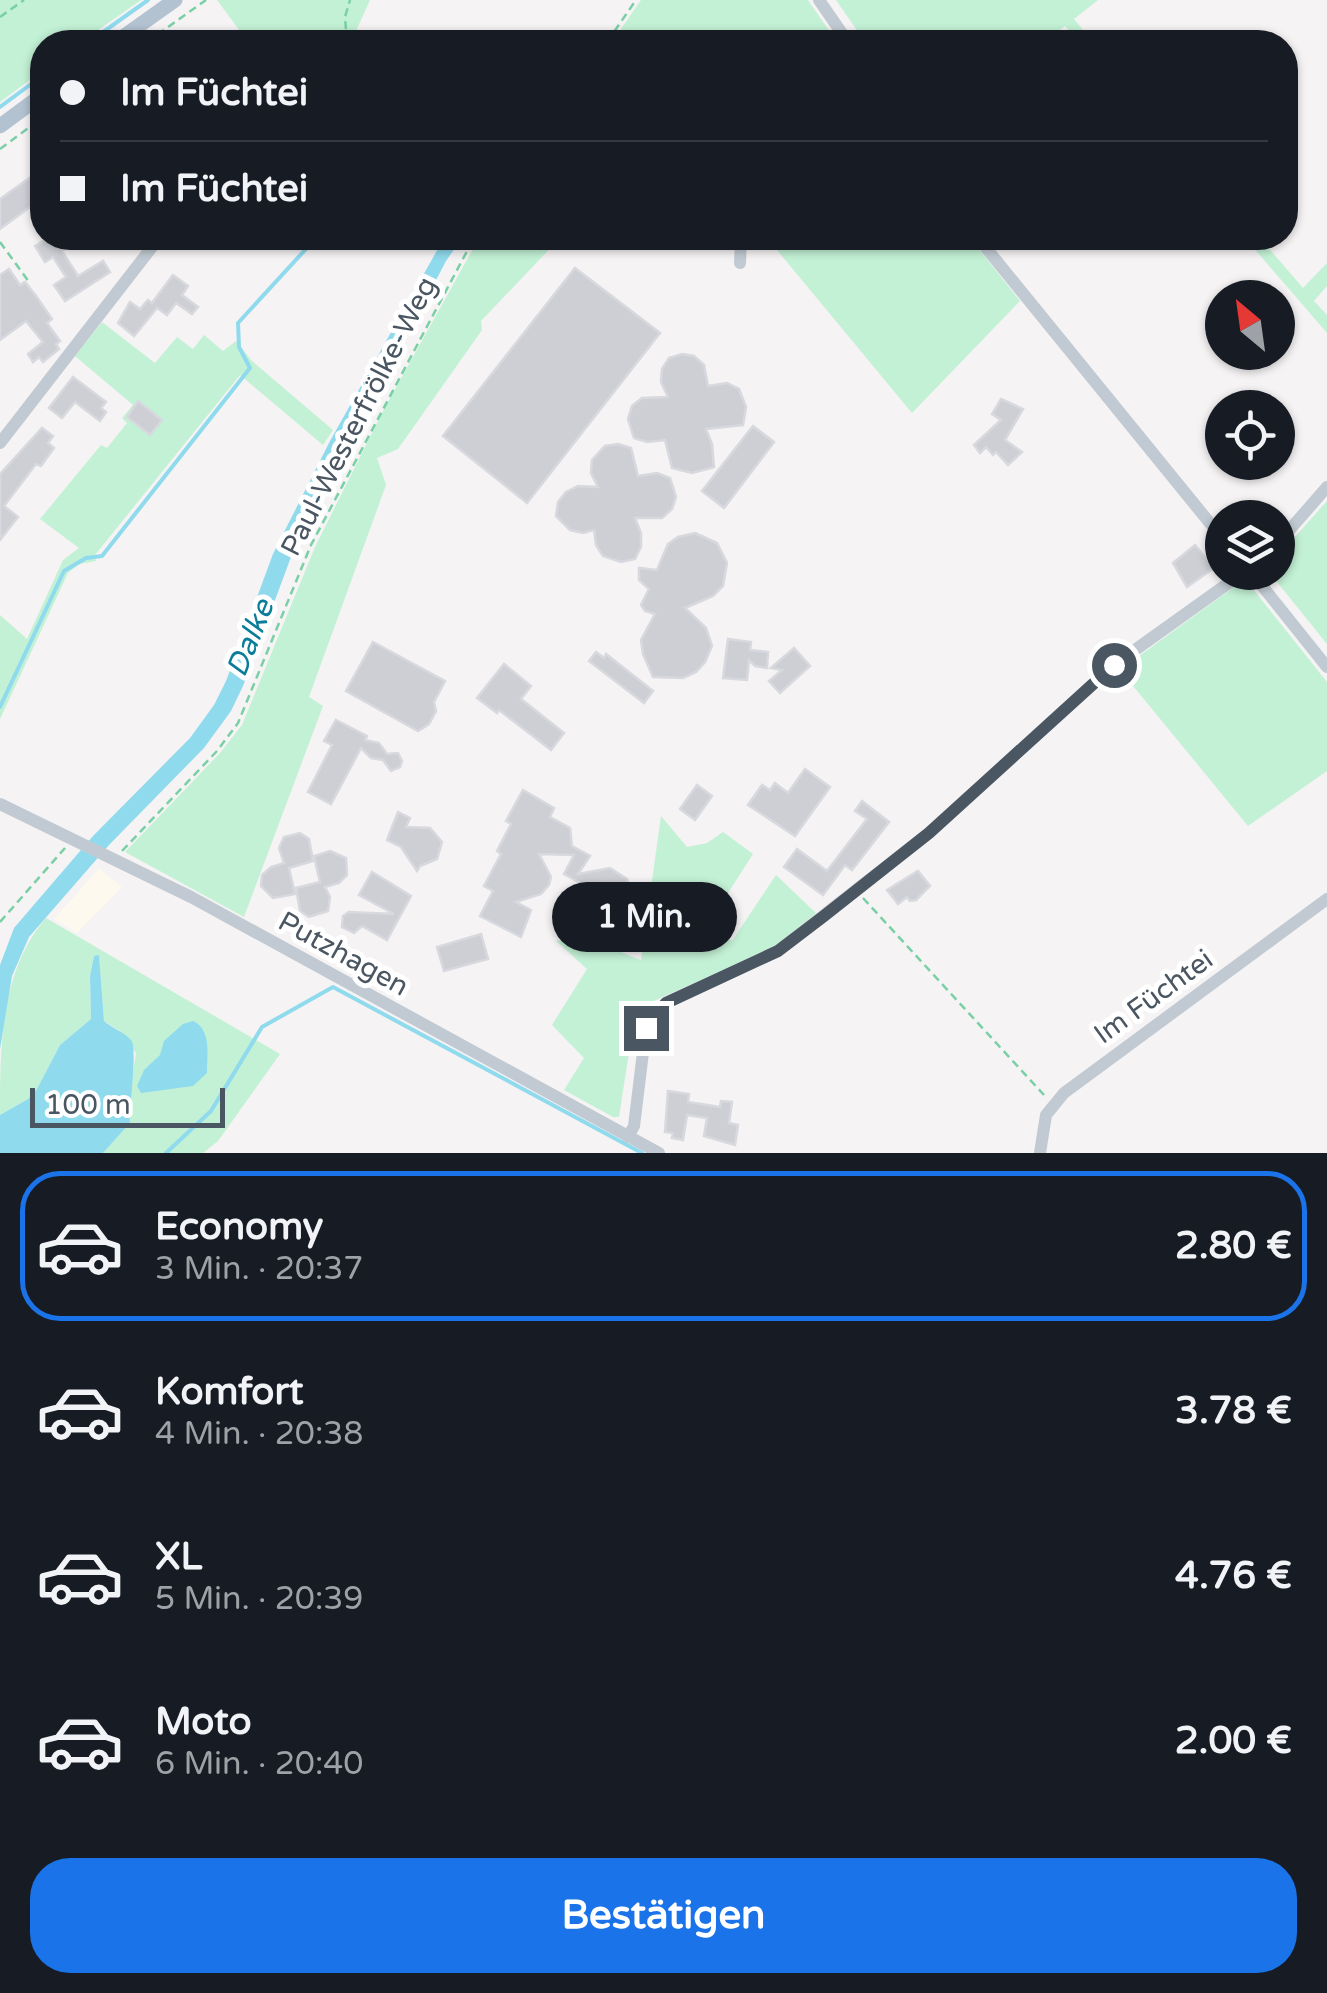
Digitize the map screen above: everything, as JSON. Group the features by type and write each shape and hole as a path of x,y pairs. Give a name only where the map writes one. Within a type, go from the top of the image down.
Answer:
{"main road":[{"path":"133,30 175,0"},
{"path":"0,126 30,104"}],"street":[{"path":"819,0 840,30"},
{"path":"0,443 150,250"},
{"path":"740,263 741,250"},
{"path":"988,250 1205,517"},
{"path":"1295,524 1327,487"},
{"path":"628,1137 634,1126 646,1028 666,1003 778,951 929,833 1114,665 1222,590"},
{"path":"1263,590 1327,666"},
{"name":"Putzhagen","path":"0,804 191,897 659,1153"},
{"name":"Im Füchtei","path":"1053,1104 1064,1092 1327,899"},
{"path":"1040,1153 1046,1115 1053,1104"}],"path":[{"path":"0,17 24,0"},
{"path":"164,30 206,0"},
{"path":"346,30 350,0"},
{"path":"615,30 636,0"},
{"path":"0,149 30,127"},
{"path":"0,242 29,282"},
{"name":"Paul-Westerfrölke-Weg","path":"112,857 217,750 238,723 312,545 468,250"},
{"path":"0,922 76,841"},
{"path":"856,890 1053,1104"}],"shaded area":[{"path":"99,868 122,887 77,933 54,919"}],"green space":[{"path":"0,0 141,0 98,30 30,30 30,80 0,102"},
{"path":"217,0 370,0 356,30 239,30"},
{"path":"641,0 808,0 829,30 620,30"},
{"path":"836,0 1098,0 1074,19 1083,30 1068,30 1065,26 1060,30 857,30"},
{"path":"472,250 549,250 481,321 482,330 398,449 377,458 386,485 309,697 323,706 244,917 125,852 242,725 315,547 383,411"},
{"path":"777,250 980,250 1020,301 912,413"},
{"path":"1255,250 1270,250 1303,288 1327,263 1327,286 1314,301 1327,315 1327,333 1295,296 1295,280 1281,280"},
{"path":"102,322 155,363 177,337 193,349 204,335 223,351 236,341 252,361 333,430 323,445 240,375 95,555 96,561 79,564 68,573 0,719 0,615 27,639 63,560 79,548 40,519 101,445 107,448 127,423 122,418 133,405 75,356"},
{"path":"1327,501 1327,644 1283,590 1295,590 1295,537"},
{"path":"1230,590 1254,590 1327,682 1327,771 1248,826 1120,670"},
{"path":"661,816 687,847 707,843 723,832 753,854 708,924 732,941 776,875 816,913 774,947 654,1001 633,1026 619,1117 613,1117 564,1090 584,1058 552,1025 587,969 556,941 589,940 641,960"},
{"path":"46,918 280,1054 218,1141 203,1153 103,1153 130,1123 129,1098 136,1053 120,1031 104,1021 99,956 94,956 90,976 91,1019 60,1045 28,1099 0,1115 2,1037 11,986 19,962"}],"water":[{"name":"Dalke","path":"437,250 454,250 291,557 231,711 204,748 109,845 29,937 12,976 0,1049 0,965 14,928 93,836 190,738 214,705 273,554 330,441"},
{"path":"99,955 104,1021 133,1045 130,1123 103,1153 0,1153 0,1115 28,1099 60,1045 91,1019 90,976 94,956"},
{"path":"193,1021 206,1037 207,1073 193,1086 141,1093 137,1086 144,1070 160,1055 164,1041 183,1024"}],"building":[{"path":"30,178 30,207 0,229 0,199"},
{"path":"38,250 64,250 78,276 103,261 110,272 65,301 54,285 66,277 53,257 45,262"},
{"path":"575,268 660,333 527,503 443,436"},
{"path":"9,269 20,285 25,282 52,319 47,323 60,341 56,344 59,349 43,362 39,357 33,362 28,354 43,342 26,321 0,340 0,275"},
{"path":"173,275 188,286 182,295 198,307 192,314 176,303 167,315 157,308 134,336 118,323 130,302 140,309 148,300 152,303"},
{"path":"694,356 704,365 708,386 727,383 739,389 746,407 743,425 706,429 714,467 692,473 672,468 665,440 647,442 634,438 628,419 632,406 642,398 668,397 661,382 662,369 669,358"},
{"path":"73,377 106,402 101,408 106,412 100,421 75,402 62,418 49,408"},
{"path":"1001,399 1023,409 1005,440 1022,452 1008,465 996,452 993,455 986,447 980,453 974,445 1001,420 992,414"},
{"path":"138,401 162,420 150,435 127,417"},
{"path":"753,426 774,442 724,508 702,491"},
{"path":"42,428 53,436 48,443 54,448 41,466 36,464 4,506 18,517 0,540 0,474"},
{"path":"605,446 631,448 638,476 657,473 670,478 676,497 672,509 662,518 635,518 641,547 635,559 621,562 603,556 596,545 594,530 570,530 556,516 558,502 566,492 578,486 598,487 591,473 592,460"},
{"path":"695,533 717,543 727,563 723,586 713,596 685,608 706,628 712,646 696,672 683,678 653,677 641,640 655,614 641,605 649,589 639,580 639,568 657,570 668,544"},
{"path":"1195,545 1205,557 1205,574 1187,587 1173,563"},
{"path":"728,639 751,642 750,650 768,652 767,668 755,666 749,660 747,680 723,678"},
{"path":"373,642 445,681 429,724 418,731 346,691"},
{"path":"794,648 810,666 780,693 769,681 782,670 771,668"},
{"path":"596,652 604,658 606,654 653,691 644,703 589,661"},
{"path":"504,664 531,686 521,699 564,733 551,750 477,698"},
{"path":"336,720 367,736 365,740 379,743 387,754 398,753 402,761 400,767 391,771 383,760 371,758 361,748 331,804 308,792 332,745 324,741"},
{"path":"805,769 830,787 795,836 748,805 762,785 770,790 775,783 788,793"},
{"path":"697,785 712,796 695,820 680,809"},
{"path":"523,790 554,808 550,817 570,828 572,846 590,856 578,874 610,868 627,879 631,893 622,911 613,917 602,917 589,911 581,899 582,884 564,874 574,855 539,854 551,877 541,894 516,902 531,910 521,937 480,916 493,891 484,886 501,854 497,851 511,824 506,821"},
{"path":"862,801 889,822 852,870 845,865 823,895 784,867 797,849 827,871 867,819 855,811"},
{"path":"398,812 410,818 406,827 430,828 442,842 437,859 417,871 401,847 387,840"},
{"path":"300,833 309,839 313,861 289,868 295,894 273,898 261,886 262,875 284,863 279,848 284,837"},
{"path":"330,851 346,858 347,875 339,883 325,887 330,897 328,911 309,917 300,911 296,888 320,882 314,856"},
{"path":"918,871 930,886 916,900 907,897 898,904 887,890"},
{"path":"372,872 411,896 387,940 362,926 354,933 342,927 343,916 349,912 394,914 359,895"},
{"path":"481,934 488,959 444,971 437,947"},
{"path":"668,1091 689,1094 688,1102 720,1107 721,1101 732,1102 729,1123 738,1125 735,1145 704,1136 707,1118 687,1115 683,1140 672,1138 673,1133 665,1132"}],"waterway":[{"path":"106,30 148,0"},
{"path":"0,107 30,85"},
{"path":"0,707 64,571 86,558 102,556 250,368 239,347 238,323 305,250"},
{"path":"166,1153 211,1111 262,1027 333,987 642,1153"}],"route":[{"path":"646,1028 666,1003 778,951 824,916 929,833 1114,665"}]}
